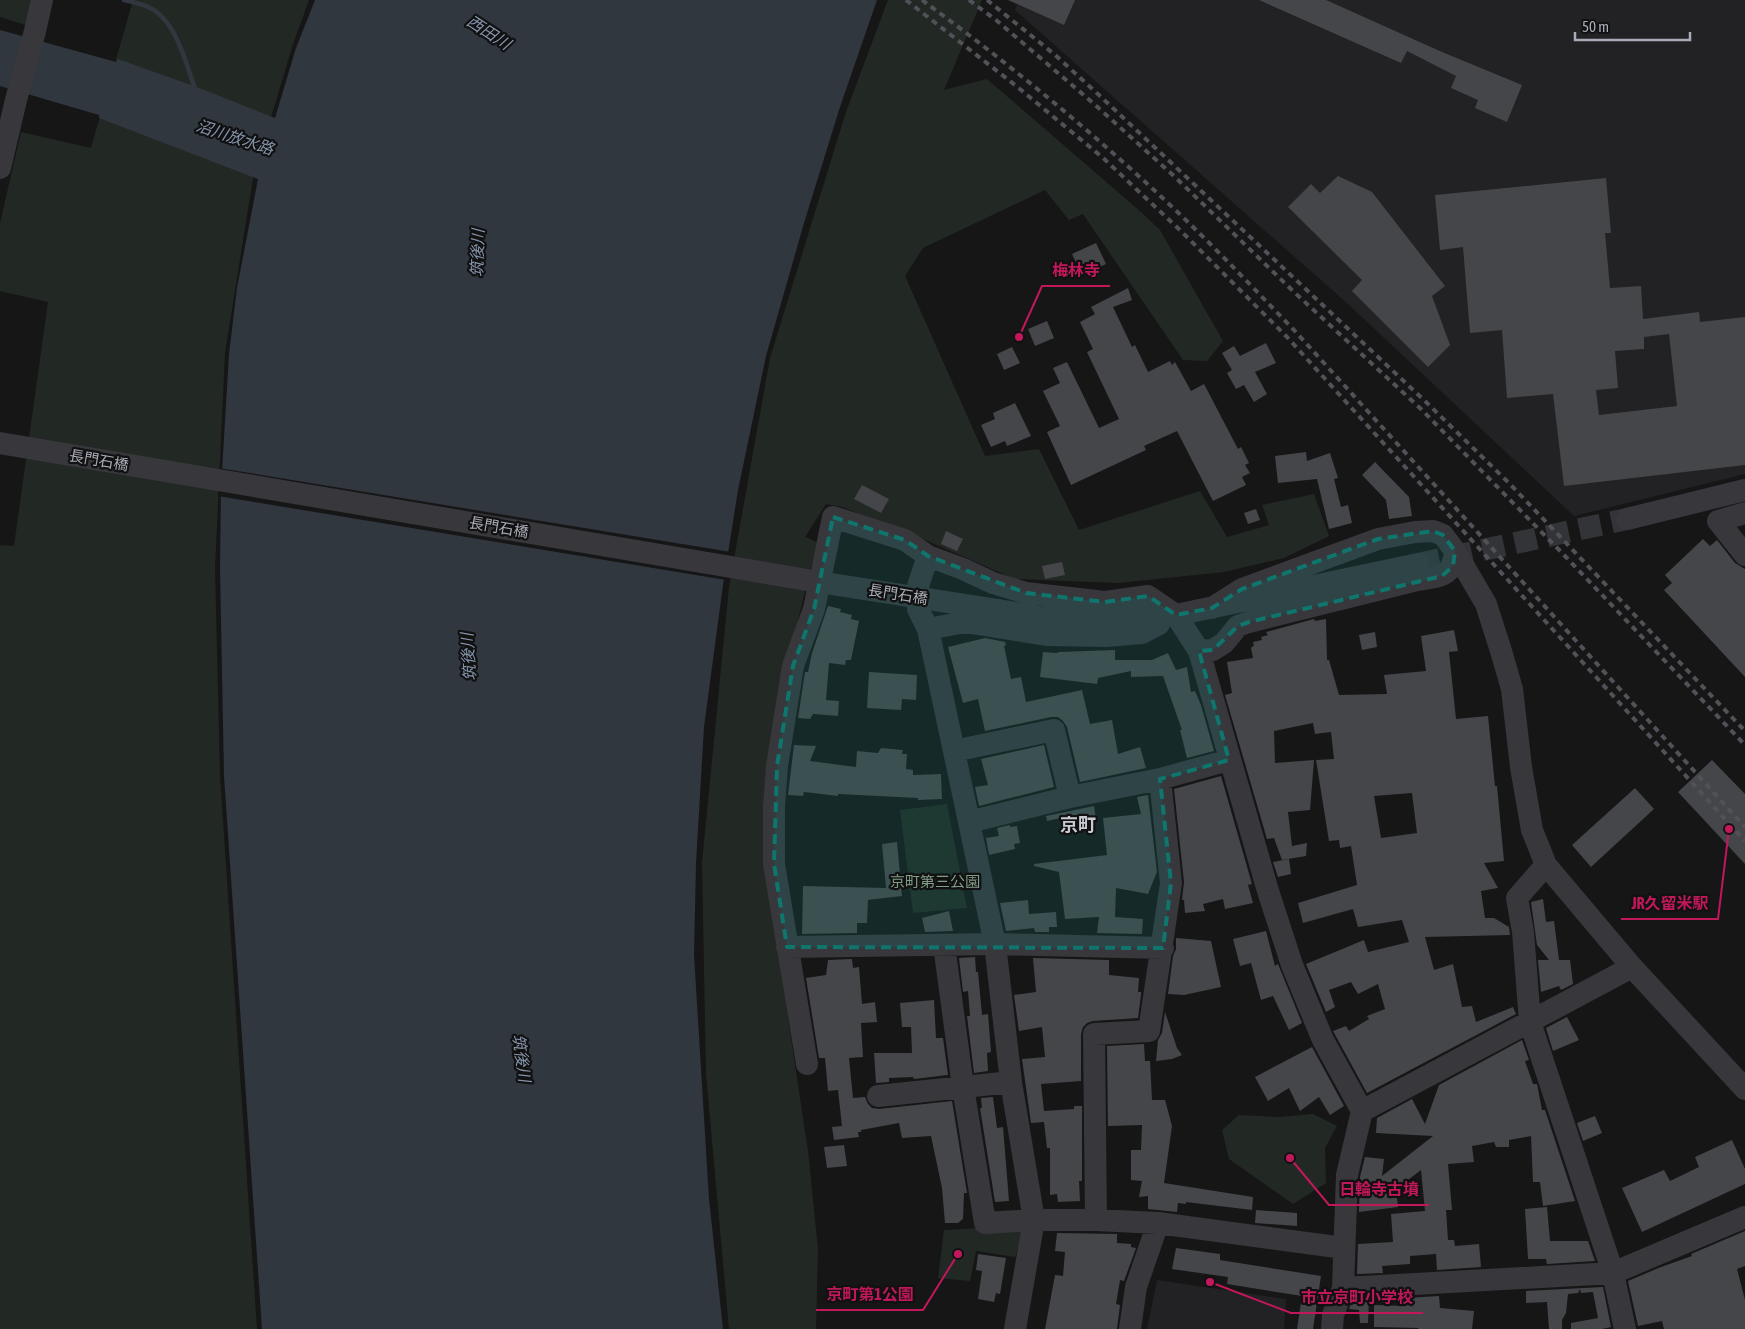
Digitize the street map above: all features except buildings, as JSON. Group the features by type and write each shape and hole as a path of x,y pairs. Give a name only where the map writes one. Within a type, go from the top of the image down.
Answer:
{"street":[{"path":"0,168 9,117 35,31 42,0"},
{"name":"長門石橋","path":"0,443 825,583 1039,617 1128,618 1176,615"},
{"path":"1627,518 1745,490"},
{"path":"1745,513 1718,521 1745,555"},
{"path":"807,1064 774,864 774,806 777,766 793,666 814,609 832,517 904,540 928,556 993,583 1026,593 1105,602 1148,596 1176,615 1199,651 1268,891 1292,965 1323,1040 1362,1111 1347,1175 1343,1288 1333,1315 1332,1329"},
{"path":"1212,608 1242,589 1378,540 1415,532 1433,532 1449,543 1486,604 1501,651 1512,689 1521,767 1532,830 1546,865 1632,967 1745,1089"},
{"path":"928,629 964,622 1047,635 1106,636 1142,633 1176,615 1212,608 1418,572 1442,576 1453,566 1449,543"},
{"path":"928,556 918,586 918,609 928,629 995,944 1011,1082 1034,1220 1015,1329"},
{"path":"1199,651 1213,650 1224,643 1238,626 1249,622 1418,572 1458,587 1474,602 1501,651"},
{"path":"954,751 1054,730 1070,797"},
{"path":"968,822 1070,797 1160,779 1230,760"},
{"path":"1096,1220 1094,1034 1149,1031 1163,948 1171,883 1160,779"},
{"path":"1546,865 1517,898 1523,932 1530,1022 1614,1273 1625,1329"},
{"path":"787,946 995,944 1163,948"},
{"path":"944,945 963,1087 985,1223 1034,1220 1158,1222 1344,1248"},
{"path":"1362,1111 1632,967"},
{"path":"878,1096 1011,1082"},
{"path":"1343,1288 1614,1273 1745,1218"},
{"path":"1130,1329 1136,1287 1158,1222"}],"highlighted area":[{"path":"833,517 905,540 928,556 1026,593 1105,602 1148,596 1176,615 1212,608 1242,589 1378,539 1433,531 1443,535 1455,551 1453,566 1442,576 1249,622 1238,626 1213,650 1199,651 1229,760 1160,779 1171,883 1163,948 787,947 774,864 777,766 793,666 814,609"}],"shaded area":[{"path":"1019,0 1745,0 1745,474 1574,516 1348,304 1015,10"},
{"path":"1157,1280 1286,1299 1284,1329 1147,1329"}],"green space":[{"path":"0,0 31,0 26,25 0,17"},
{"path":"133,0 309,0 292,47 253,178 225,353 215,568 220,776 257,1329 0,1329 0,545 14,546 48,302 0,291 0,223 21,132 91,148"},
{"path":"888,0 982,0 944,90 987,79 1141,212 1160,230 1223,341 1207,361 1183,360 1083,214 1069,220 1045,190 923,248 905,276 985,456 1039,449 1079,530 1200,491 1227,537 1269,525 1262,505 1314,494 1329,536 1284,558 1224,572 1118,583 1015,579 916,536 842,507 826,504 805,537 817,542 787,665 764,859 808,1151 818,1249 816,1329 729,1329 706,1074 702,863 729,587 770,358 846,112"},
{"name":"京町第三公園","path":"947,804 967,908 913,913 900,810"},
{"path":"1313,1114 1337,1126 1325,1148 1326,1183 1293,1204 1229,1159 1222,1130 1239,1115 1279,1117"},
{"path":"1025,1226 1015,1257 976,1251 970,1281 938,1278 944,1230"}],"water":[{"path":"315,0 877,0 840,107 766,356 738,490 704,727 696,863 694,955 709,1199 723,1329 262,1329 224,776 220,568 221,488 229,354 237,288 258,179 99,118 99,115 0,86 0,30 116,62 118,59 275,118 296,48"}],"pier":[{"path":"219,468 731,552 726,580 218,496"}],"waterway":[{"path":"124,0 150,8 167,23 180,46 196,92"}],"tunnel":[{"path":"1418,564 1627,519"}],"railway":[{"path":"906,0 1015,85 1102,157 1181,231 1287,337 1745,841"},
{"path":"922,0 991,52 1093,136 1217,250 1294,330 1745,827"},
{"path":"969,0 996,20 1093,103 1175,177 1294,292 1421,409 1564,555 1745,745"},
{"path":"987,0 1054,54 1099,95 1426,402 1509,483 1745,731"}],"place":[{"name":"梅林寺","path":"1019,337"},
{"name":"JR久留米駅","path":"1729,829"},
{"name":"日輪寺古墳","path":"1290,1158"},
{"name":"京町第1公園","path":"958,1254"},
{"name":"市立京町小学校","path":"1210,1282"}],"district":[{"name":"京町","path":"1078,824"}],"water label":[{"name":"西田川","path":"489,32"},
{"name":"沼川放水路","path":"235,137"},
{"name":"筑後川","path":"477,253"},
{"name":"筑後川","path":"468,657"},
{"name":"筑後川","path":"522,1058"}]}
